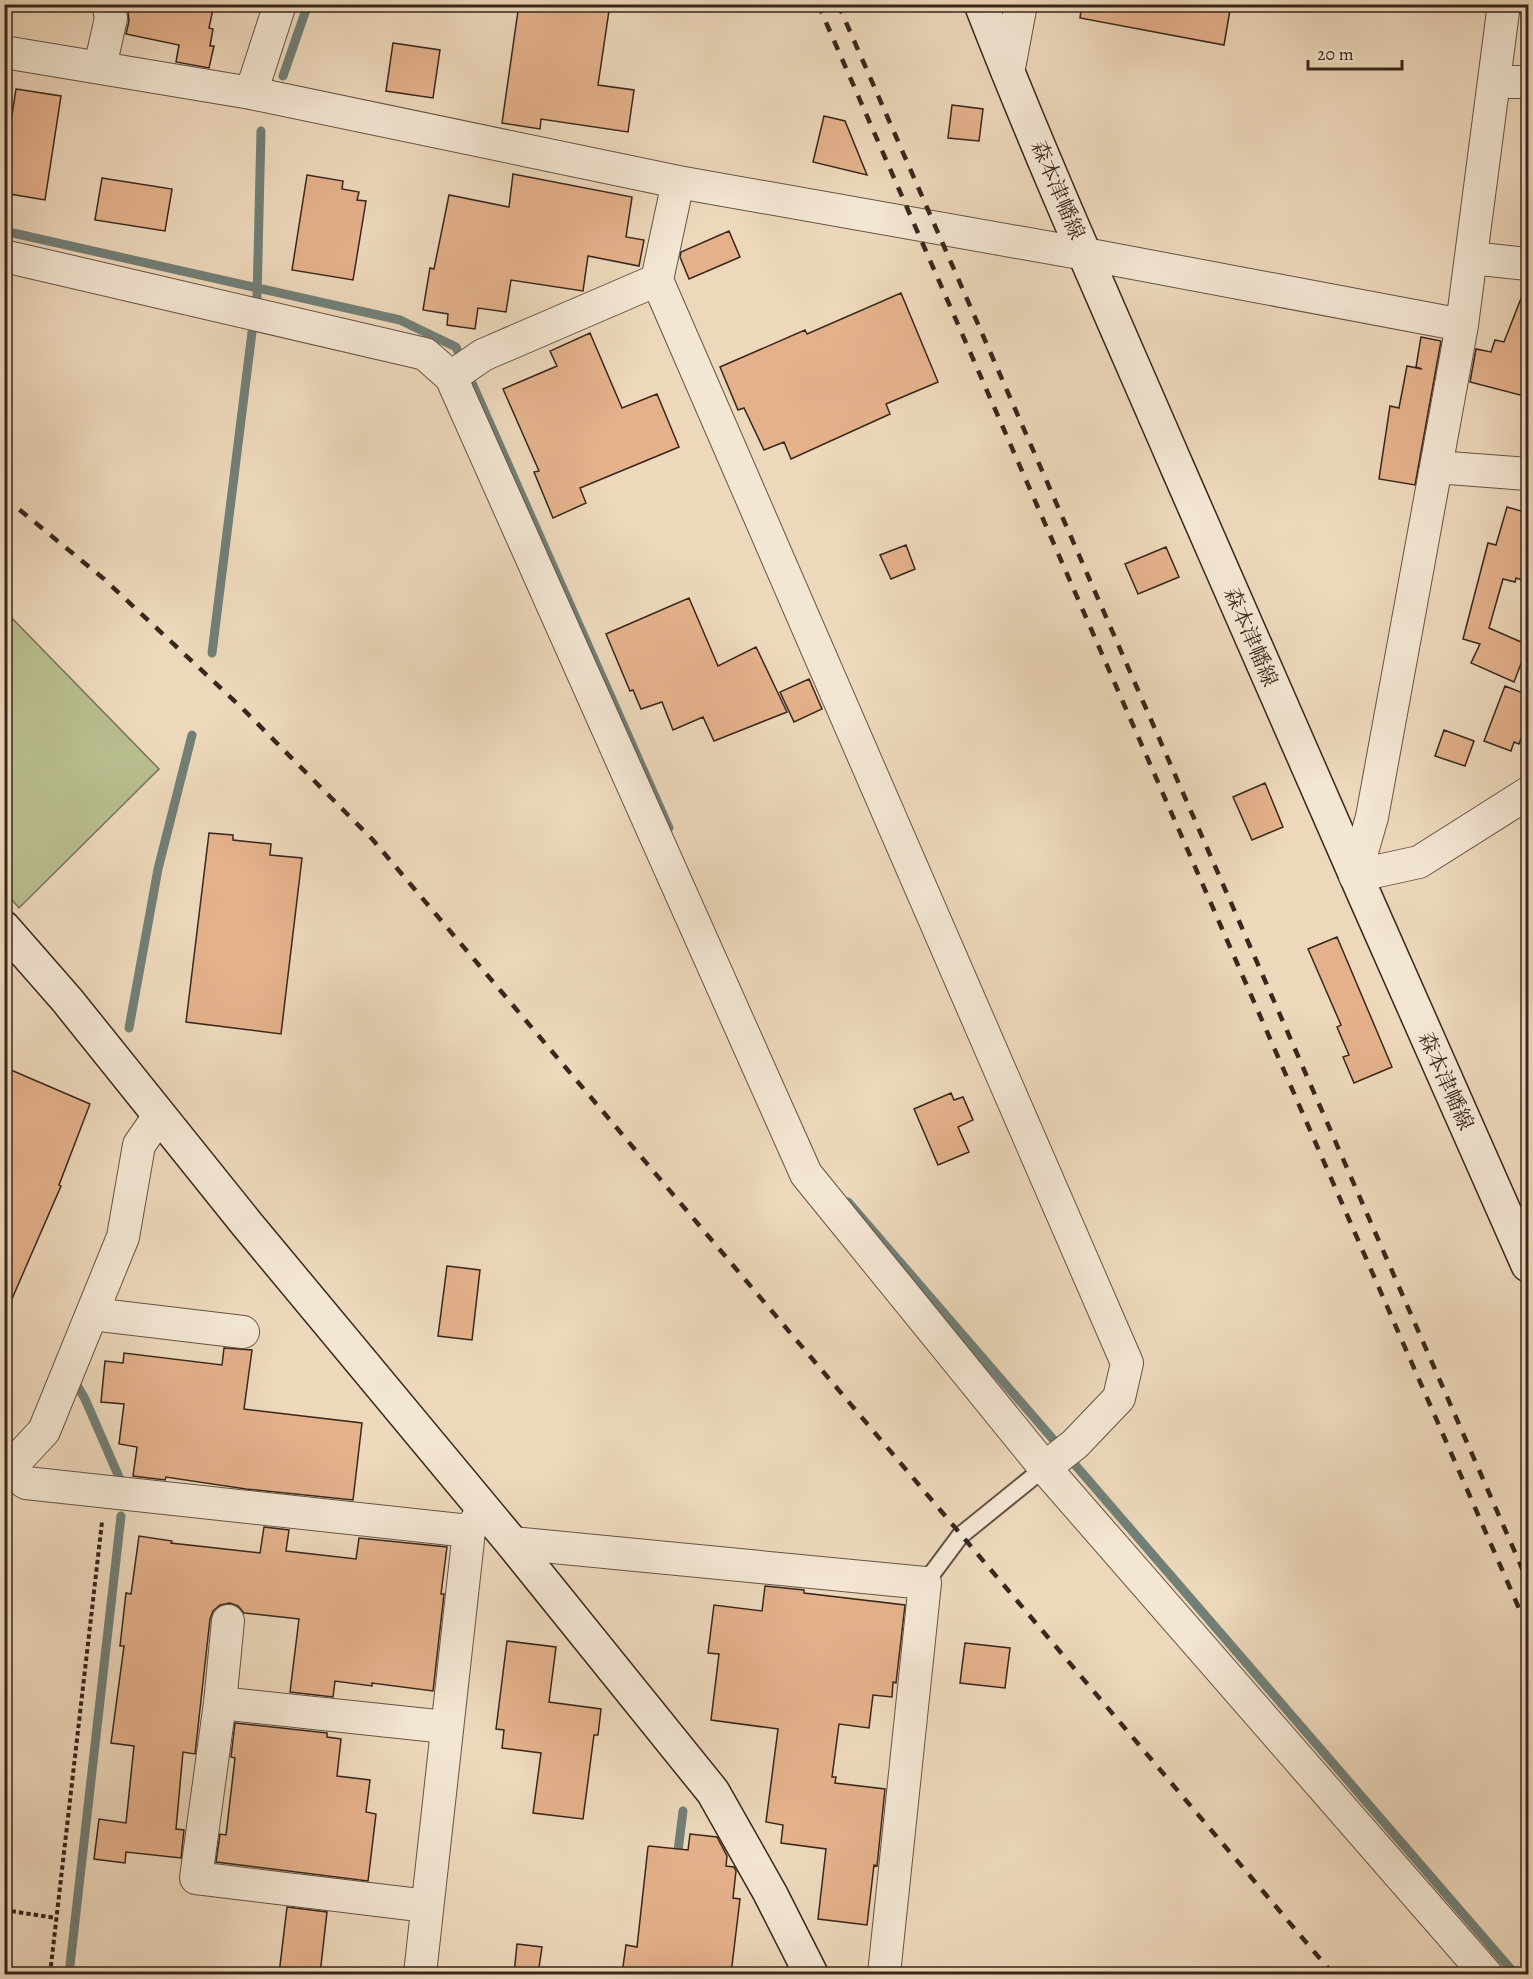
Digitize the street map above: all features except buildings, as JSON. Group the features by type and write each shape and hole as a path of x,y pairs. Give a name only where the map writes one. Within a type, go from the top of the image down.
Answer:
{"main road":[{"name":"森本津幡線","path":"981,4 1085,254 1355,876 1528,1265"},
{"path":"4,928 67,1000 476,1521 512,1543 713,1792 770,1893 811,1974"}],"street":[{"path":"100,68 111,18 108,4"},
{"path":"251,93 280,4"},
{"path":"1008,72 1021,4"},
{"path":"1504,4 1462,325 1372,818 1355,876 1419,862 1528,793"},
{"path":"4,52 251,93 678,182 1085,254 1462,325"},
{"path":"1494,82 1528,82"},
{"path":"678,182 657,280 1127,1363 1119,1398 1075,1444 1048,1466"},
{"path":"4,255 425,354 454,375 806,1174 1048,1466 1486,1974"},
{"path":"1471,258 1528,264"},
{"path":"454,375 483,355 657,280"},
{"path":"1436,467 1528,474"},
{"path":"159,1116 140,1144 123,1237 44,1431 7,1472 26,1483 476,1521 446,1727 420,1974"},
{"path":"92,1314 243,1332"},
{"path":"512,1543 925,1583 884,1974"},
{"path":"228,1621 220,1703 196,1878 427,1906"},
{"path":"220,1703 446,1727"}],"lane":[{"path":"925,1583 960,1536 1048,1466"}],"path":[{"path":"50,1974 106,1491"},
{"path":"4,1910 56,1918"}],"green space":[{"path":"5,611 159,769 19,908 5,892"}],"waterway":[{"path":"283,76 308,4"},
{"path":"257,298 261,131"},
{"path":"4,231 400,320 456,347 669,828"},
{"path":"212,653 252,332"},
{"path":"129,1028 158,869 192,735"},
{"path":"848,1202 1515,1974"},
{"path":"74,1380 85,1399 122,1484"},
{"path":"69,1974 121,1516"},
{"path":"677,1859 683,1811"}],"railway":[{"path":"818,4 1528,1629"},
{"path":"838,4 1528,1582"},
{"path":"4,497 104,579 241,707 373,840 1333,1974"}]}
